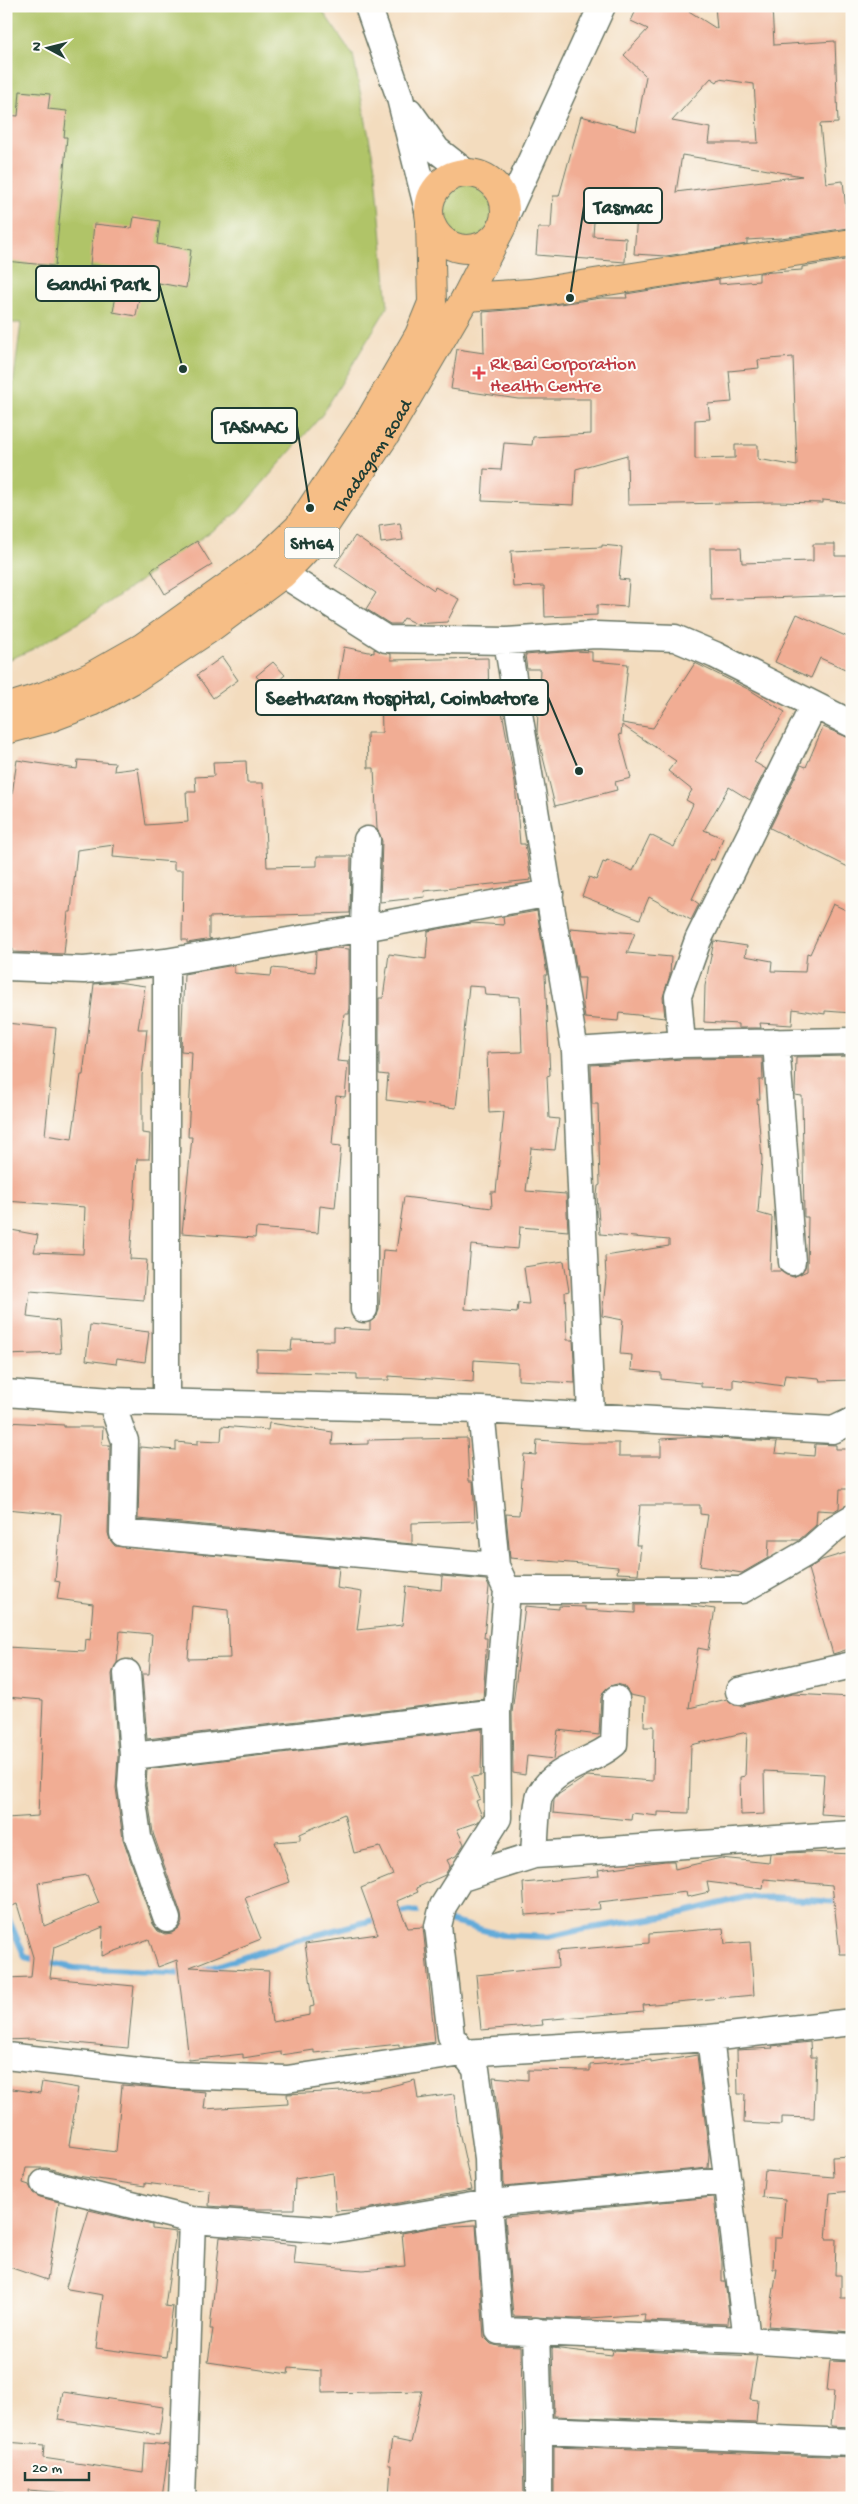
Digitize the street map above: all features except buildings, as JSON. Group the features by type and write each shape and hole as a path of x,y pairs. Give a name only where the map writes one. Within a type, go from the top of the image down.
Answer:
{"main road":[{"path":"429,218 442,240 462,249 483,246 501,227 504,204 497,188 483,176 465,172"},
{"name":"SH164","path":"429,218 430,202 435,190 443,181 453,175 465,172"},
{"name":"Thadagam Road","path":"6,708 44,696 90,677 143,647 261,563 298,528 371,418 419,335 432,303 429,218"},
{"name":"Thadagam Road","path":"6,730 47,719 92,702 132,680 210,629 283,574 315,540 386,434 466,297 501,227"},
{"path":"466,297 530,293 852,243"}],"street":[{"path":"368,6 400,98 429,218"},
{"path":"501,227 602,6"},
{"path":"400,98 437,150 465,172"},
{"path":"283,574 386,639 507,641 595,635 675,638 715,655 852,724"},
{"path":"507,641 575,1051 591,1415"},
{"path":"682,1044 678,996 698,940 814,705"},
{"path":"364,1309 364,928 368,840"},
{"path":"6,967 84,970 166,962 364,928 550,893"},
{"path":"166,962 166,1402"},
{"path":"575,1051 682,1044 852,1040"},
{"path":"776,1042 792,1262"},
{"path":"6,1393 111,1401 482,1410 833,1430 852,1421"},
{"path":"111,1401 125,1441 123,1533 496,1566"},
{"path":"482,1410 496,1566 507,1590 498,1712 498,1818 443,1906 438,1926 451,2036 476,2069 488,2158 489,2203 499,2331 747,2340 852,2347"},
{"path":"507,1590 742,1590 808,1552 835,1528 852,1518"},
{"path":"739,1691 852,1665"},
{"path":"127,1674 133,1756 131,1786 138,1838 167,1919"},
{"path":"534,1854 540,1794 560,1773 603,1753 614,1744 616,1699"},
{"path":"133,1756 498,1712"},
{"path":"462,1878 534,1854 852,1834"},
{"path":"6,2056 174,2076 287,2079 463,2053 710,2038 852,2022"},
{"path":"710,2038 747,2340"},
{"path":"44,2183 192,2220 331,2230 489,2203 728,2181"},
{"path":"182,2498 192,2220"},
{"path":"536,2331 540,2430 539,2498"},
{"path":"540,2430 852,2442"}],"green space":[{"path":"6,6 319,6 353,55 376,173 388,306 322,415 236,514 88,617 33,649 6,661 6,440 21,323 6,323"},
{"path":"467,179 485,185 493,193 499,211 493,229 485,237 467,243 449,237 441,229 435,211 441,193 449,185"}],"waterway":[{"path":"449,1921 502,1935 548,1937 585,1929 669,1916 746,1897 841,1902"},
{"path":"395,1914 410,1911 416,1912"},
{"path":"6,1913 25,1957 74,1968 187,1974"},
{"path":"204,1970 297,1940 381,1918"}],"place":[{"name":"Tasmac","path":"570,298"},
{"name":"Gandhi Park","path":"183,369"},
{"name":"Rk Bai Corporation Health Centre","path":"479,373"},
{"name":"TASMAC","path":"310,508"},
{"name":"Seetharam Hospital, Coimbatore","path":"579,771"}]}
